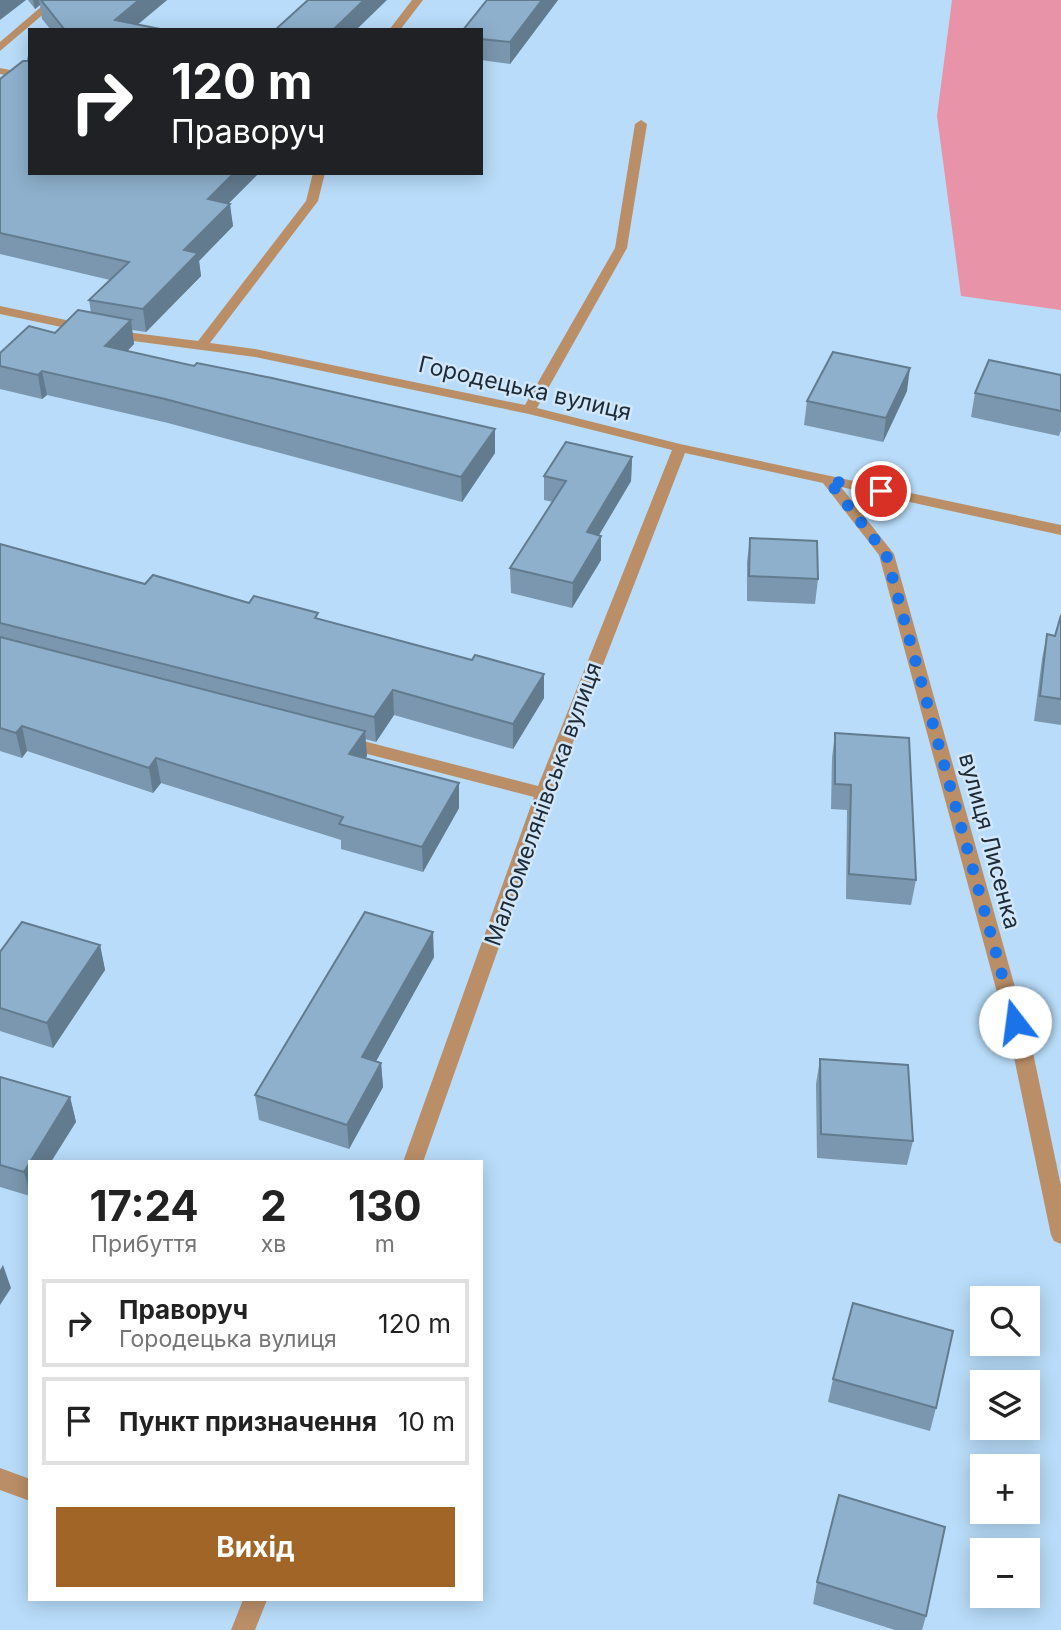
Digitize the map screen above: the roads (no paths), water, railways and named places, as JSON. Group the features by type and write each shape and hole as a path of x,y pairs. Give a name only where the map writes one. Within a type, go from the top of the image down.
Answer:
{"street":[{"path":"0,48 55,0"},
{"path":"396,28 418,0"},
{"path":"0,71 28,77"},
{"path":"529,410 621,248 641,124"},
{"path":"201,346 312,201 318,175"},
{"name":"Городецька вулиця","path":"0,310 118,335 255,353 529,410 680,448 1061,530"},
{"name":"Малоомелянівська вулиця","path":"414,1160 544,794 680,448"},
{"name":"вулиця Лисенка","path":"828,480 886,554 1022,1048 1061,1235"},
{"path":"332,739 544,794"},
{"path":"0,1479 28,1489"},
{"path":"243,1630 255,1601"}]}
